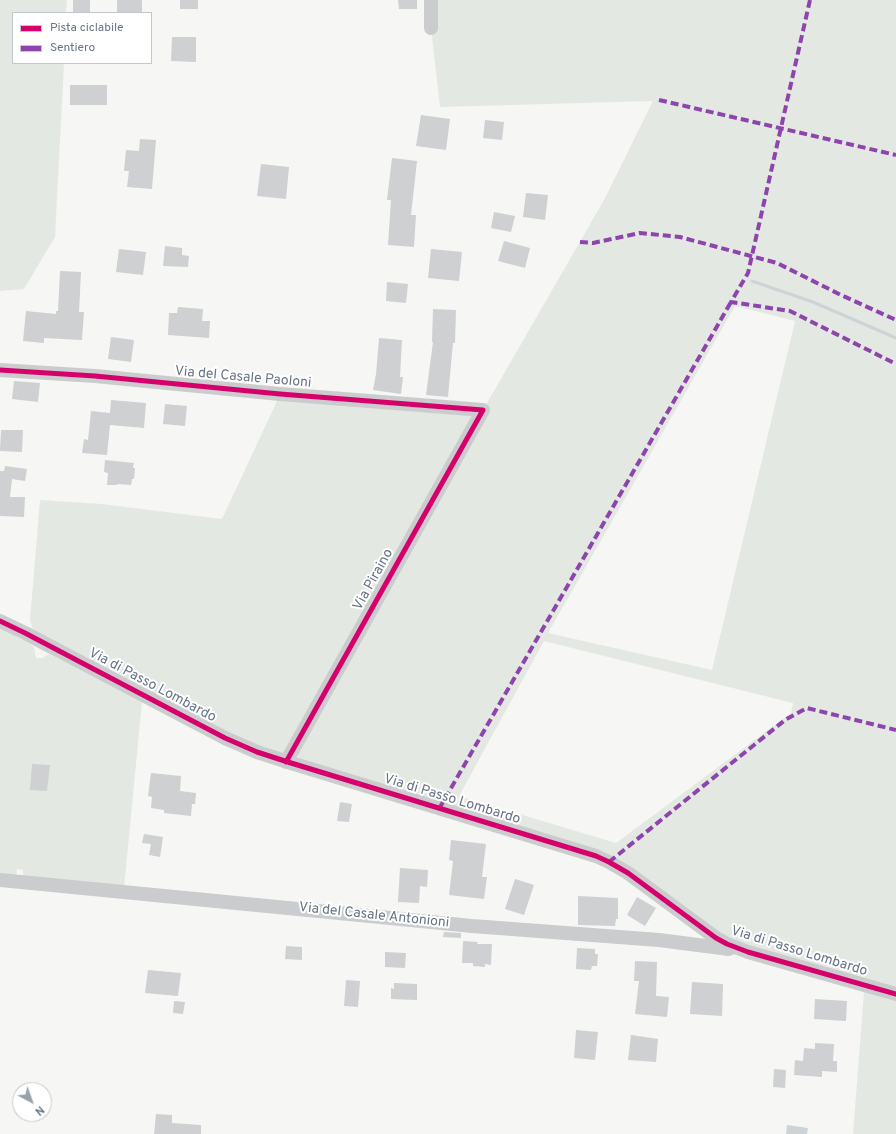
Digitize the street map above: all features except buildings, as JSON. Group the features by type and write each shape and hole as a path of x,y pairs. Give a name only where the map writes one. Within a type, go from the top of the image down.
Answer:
{"street":[{"path":"431,0 431,28"},
{"name":"Via del Casale Paoloni","path":"0,370 95,376 280,394 483,410"},
{"name":"Via Piraino","path":"286,762 483,410"},
{"name":"Via di Passo Lombardo","path":"0,621 224,738 257,752 439,809 579,850 615,865 634,877 716,938 727,944 748,952 896,994"},
{"name":"Via del Casale Antonioni","path":"0,880 464,925 659,940 706,945 748,952"}],"shaded area":[{"path":"0,0 67,0 66,12 12,12 12,64 64,64 55,237 24,289 0,291"},
{"path":"431,0 896,0 896,991 756,950 711,931 633,870 302,762 298,757 297,751 483,410 604,200 653,101 440,107 431,28","holes":["735,306 795,321 712,670 548,633","544,641 793,703 791,713 616,843 459,796"]},
{"path":"278,399 474,416 285,756 236,739 33,630 30,620 40,500 102,504 222,519"},
{"path":"0,628 32,645 36,658 43,658 49,654 142,702 124,888 23,878 23,870 17,869 16,877 0,876"},
{"path":"864,992 896,1001 896,1134 853,1134"},
{"path":"787,1125 808,1128 807,1134 786,1134"}],"waterway":[{"path":"752,281 813,302 896,338"}],"marked path":[{"path":"810,0 748,273 731,302 790,311 896,364"},
{"path":"659,100 896,155"},
{"path":"580,242 593,243 640,233 680,237 777,263 841,295 896,320"},
{"path":"439,809 731,302"},
{"path":"609,862 785,720 807,708 896,730"}],"cycle path":[{"path":"0,370 95,376 280,394 483,410 286,762"},
{"path":"0,621 225,738 257,752 596,856 628,873 716,938 727,944 748,952 896,994"}]}
